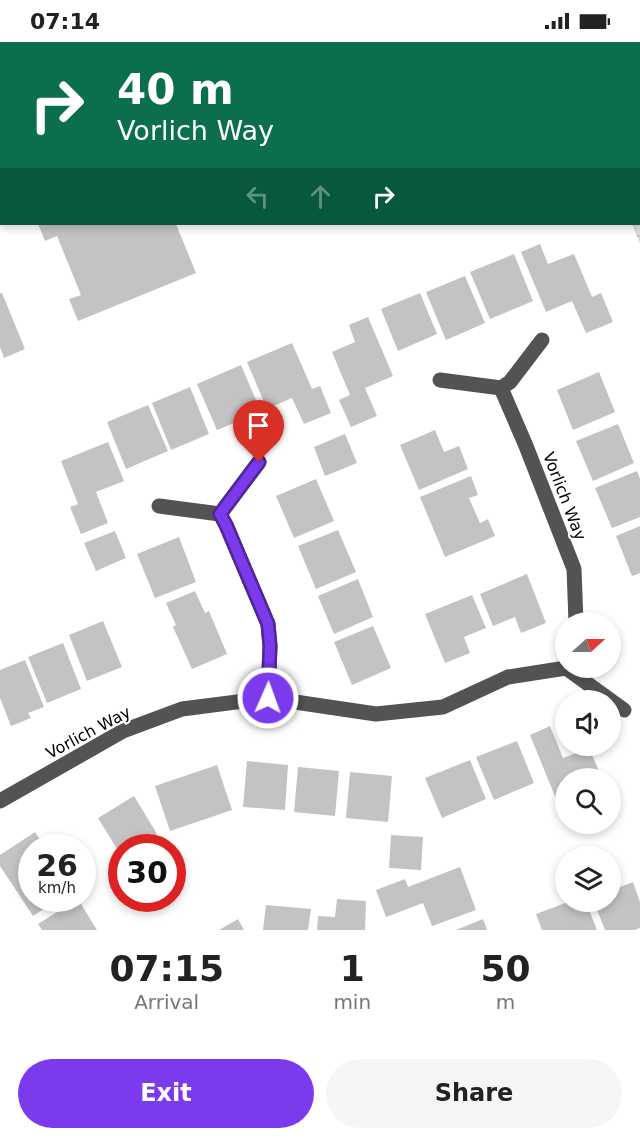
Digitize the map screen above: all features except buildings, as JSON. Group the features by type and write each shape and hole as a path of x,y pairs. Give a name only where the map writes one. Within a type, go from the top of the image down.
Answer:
{"street":[{"path":"440,380 501,388 510,382 542,340"},
{"name":"Vorlich Way","path":"501,388 574,569 576,612"},
{"path":"220,514 259,462"},
{"path":"159,506 220,514"},
{"path":"220,514 268,624 270,646 268,698"},
{"name":"Vorlich Way","path":"0,801 123,731 182,709 268,698 376,714 442,707 508,677 555,670"},
{"name":"Vorlich Way","path":"580,678 624,710"}],"green space":[{"path":"632,225 640,225 640,244"}],"route":[{"path":"259,462 220,514 268,624 270,646 268,698"}]}
